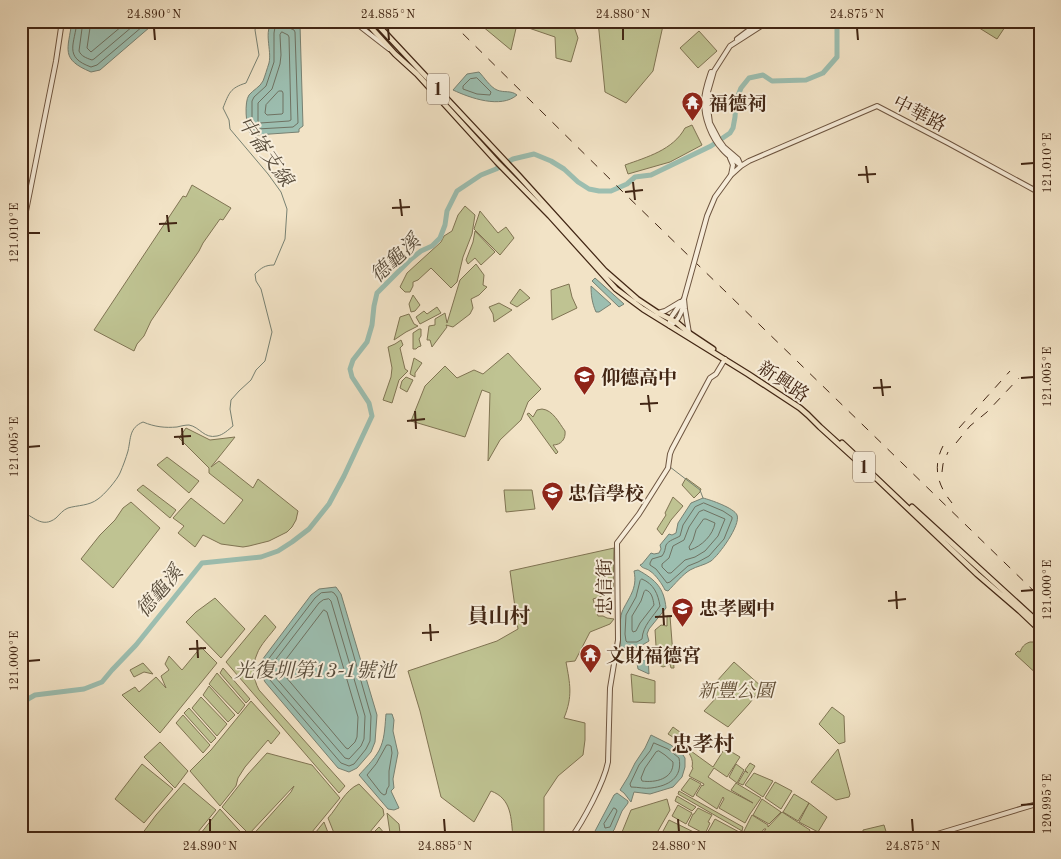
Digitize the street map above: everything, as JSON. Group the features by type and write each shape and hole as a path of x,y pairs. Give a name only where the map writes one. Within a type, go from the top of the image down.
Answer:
{"main road":[{"name":"1","path":"364,21 395,54"},
{"name":"新興路","path":"374,21 502,157 605,271 637,299 676,322 725,359 808,415 1040,630"},
{"name":"新興路","path":"395,54 417,74 616,289 643,309 807,411 1040,624"}],"street":[{"path":"21,236 56,61 62,21"},
{"path":"354,22 364,21"},
{"path":"731,175 732,163 707,123 704,102 705,92 712,70 729,45 761,21"},
{"path":"741,166 738,159 717,140 710,123 708,92 714,71 730,46 769,21"},
{"path":"354,22 395,54"},
{"name":"中華路","path":"684,299 706,216 715,197 731,175 751,160 877,106 1040,193"},
{"path":"728,155 741,166"},
{"path":"658,313 665,311 684,299"},
{"path":"670,326 670,319 684,299"},
{"path":"670,326 676,322 682,313 684,299"},
{"path":"684,299 689,333"},
{"name":"忠信街","path":"571,838 590,806 607,770 610,688 618,640 618,543 668,468 670,454 679,436 710,378 716,374 725,359"},
{"path":"924,838 1040,803"}],"green space":[{"path":"476,21 572,21 578,38 571,62 556,58 555,37 517,24 511,50"},
{"path":"598,21 664,21 653,71 626,103 605,92"},
{"path":"968,21 1009,21 997,39"},
{"path":"699,31 717,51 698,68 680,48"},
{"path":"692,125 702,145 670,162 628,174 625,165 659,152 674,142 685,128"},
{"path":"192,185 231,208 223,220 220,219 203,243 151,321 134,351 94,330 183,196 186,197"},
{"path":"465,206 475,215 472,234 463,257 457,282 451,288 431,268 413,282 410,292 405,292 400,287 407,273 441,242 444,236 452,231 458,215"},
{"path":"480,211 498,233 506,227 514,238 500,255 474,229"},
{"path":"475,231 495,252 481,265 475,258 468,264 466,260"},
{"path":"476,264 484,275 483,285 487,287 479,295 471,299 473,308 470,314 453,327 446,325 447,327 432,347 430,340 427,340 429,326 435,325 435,319 445,313 447,323 460,280"},
{"path":"569,284 577,308 552,320 551,290"},
{"path":"520,289 530,298 517,307 510,303"},
{"path":"413,295 420,305 415,311 411,312 409,304"},
{"path":"499,303 512,310 494,322 493,314 489,307"},
{"path":"437,307 441,313 420,324 416,317 424,311 427,314"},
{"path":"409,314 414,324 418,326 394,340 400,317"},
{"path":"421,329 419,339 421,346 413,349 413,333"},
{"path":"401,340 403,345 400,348 405,369 408,371 399,380 392,403 383,400 392,368 388,347"},
{"path":"508,353 541,389 528,402 521,420 500,440 488,461 490,393 482,390 465,437 411,421 425,386 445,366 457,378 474,370 483,374"},
{"path":"414,358 422,363 415,373 415,377 410,374"},
{"path":"406,377 413,380 407,392 400,388 402,381"},
{"path":"542,409 553,414 565,431 565,437 562,441 553,445 558,452 556,454 527,414 529,413 533,417 537,410"},
{"path":"186,428 210,440 235,437 211,467 219,461 253,488 258,479 298,511 292,527 287,532 269,541 243,547 221,544 203,535 195,547 178,533 184,526 173,518 191,498 224,524 243,500 209,473 209,468 179,438"},
{"path":"167,457 199,481 189,493 157,465"},
{"path":"686,478 701,489 694,498 682,485"},
{"path":"143,485 176,510 170,518 137,490"},
{"path":"504,490 532,490 535,509 506,512"},
{"path":"673,497 683,506 671,520 662,535 657,529 666,515 665,513"},
{"path":"131,502 160,528 113,588 81,559 123,508"},
{"path":"614,548 613,593 593,599 598,616 614,619 610,624 590,632 575,661 566,662 570,690 569,703 564,718 585,723 585,740 583,755 558,776 544,797 544,838 513,838 511,816 507,804 498,794 491,791 474,822 441,797 408,671 497,641 518,629 510,571"},
{"path":"215,598 245,629 221,658 186,622"},
{"path":"265,615 276,627 255,658 254,672 257,686 345,786 339,793 226,662"},
{"path":"667,616 670,616 674,668 671,668 670,664 663,667 657,662 655,630 661,625 667,626"},
{"path":"1030,642 1034,642 1040,647 1040,677 1015,654 1018,651 1020,652"},
{"path":"201,647 217,663 160,733 122,695 135,687 139,692 156,677 166,688 161,676 169,670 165,664 169,656 182,670"},
{"name":"新豐公園","path":"734,662 762,687 728,727 704,711 716,698 708,691"},
{"path":"143,663 153,674 144,672 134,677 130,670"},
{"path":"223,668 250,699 246,703 220,673"},
{"path":"217,673 245,705 238,714 209,684"},
{"path":"631,674 655,681 655,703 633,702"},
{"path":"209,686 235,715 228,722 203,695"},
{"path":"201,697 227,724 217,736 192,708"},
{"path":"251,701 280,733 271,744 268,740 245,767 238,778 236,786 220,806 190,771 211,750"},
{"path":"832,707 844,716 845,742 839,744 819,724"},
{"path":"189,708 216,738 211,743 184,713"},
{"path":"183,715 210,745 203,753 176,723"},
{"path":"673,727 684,735 679,741 668,734"},
{"path":"160,742 188,771 175,788 144,757"},
{"path":"684,746 713,767 725,748 740,757 727,777 714,768 708,777 753,803 731,790 736,783 761,798 745,823 719,808 724,799 723,797 717,809 696,795 704,784 689,776 693,768 692,761"},
{"path":"838,749 850,794 849,797 836,800 811,782"},
{"path":"267,753 312,765 340,798 307,838 250,838 291,792 294,786 249,834 222,807"},
{"path":"750,763 755,766 743,785 738,783 745,771 748,773 745,770"},
{"path":"142,764 173,789 144,823 115,799"},
{"path":"736,764 744,770 737,783 729,777"},
{"path":"754,773 773,781 763,797 745,785"},
{"path":"690,778 701,784 693,797 681,790"},
{"path":"775,782 792,791 781,809 765,798"},
{"path":"184,783 216,810 193,838 139,838 156,815"},
{"path":"359,784 383,809 384,815 365,838 336,838 328,818 346,794"},
{"path":"679,791 743,827 742,831 678,794"},
{"path":"794,794 809,803 798,821 783,812"},
{"path":"677,796 696,807 692,811 675,801"},
{"path":"667,799 670,810 654,838 620,837 631,810"},
{"path":"762,799 781,812 769,824 753,815"},
{"path":"809,803 827,817 818,832 799,822"},
{"path":"678,805 692,813 686,824 672,816"},
{"path":"698,808 712,815 705,834 688,825"},
{"path":"220,809 246,838 197,838"},
{"path":"782,812 810,830 806,838 759,838 766,829 757,838 752,838 743,833 752,815 768,825 768,827"},
{"path":"387,813 399,824 400,833 397,838 381,838 374,832 379,827 385,834 390,833"},
{"path":"715,819 741,833 740,838 710,838 706,835"},
{"path":"669,820 704,838 670,838 662,833"},
{"path":"324,822 330,838 311,838"},
{"path":"884,825 888,838 868,837 863,832 863,830"}],"water":[{"path":"72,21 157,21 100,70 91,72 74,63 68,53"},
{"path":"273,21 288,21 293,25 300,25 303,126 299,129 299,132 256,135 250,133 247,125 246,103 249,95 262,83 269,63 268,35"},
{"path":"479,72 494,89 517,95 510,99 494,102 477,99 453,90 467,74"},
{"path":"595,278 624,304 619,307 592,281"},
{"path":"591,286 611,304 599,312 596,312"},
{"path":"703,498 735,512 737,515 736,526 719,553 711,561 690,570 668,591 665,590 661,582 650,571 640,565 651,553 659,553 660,545 669,534 676,533 678,523 691,503"},
{"path":"638,570 650,577 658,585 666,608 649,629 647,634 649,641 639,647 621,648 621,615 634,588 634,571"},
{"name":"光復圳第13-1號池","path":"336,587 341,594 377,715 375,742 371,752 357,768 349,772 338,768 265,682 261,673 262,660 311,595 319,589"},
{"path":"648,658 649,674 638,669 637,663"},
{"path":"386,714 392,714 394,720 393,731 398,753 393,779 394,788 391,791 399,808 394,810 388,809 359,775 379,750 385,730"},
{"path":"651,735 671,745 683,755 685,767 682,777 673,787 650,794 634,792 631,802 620,790"},
{"path":"617,793 628,803 622,811 614,830 612,832 594,833 614,795"}],"waterway":[{"name":"中崙支線","path":"21,511 42,522 46,522 56,518 68,508 87,504 98,499 118,476 127,454 133,430 138,424 143,422 164,427 189,425 209,436 223,433 233,426 230,409 231,400 251,380 256,370 265,361 272,332 261,289 256,281 255,274 263,267 274,265 285,239 287,209 281,192 230,129 229,120 223,108 231,92 236,87 246,83 259,55 255,30 257,21"},
{"name":"德龜溪","path":"21,707 28,699 35,695 84,689 102,682 136,645 202,563 261,557 278,551 309,529 329,504 372,416 369,403 352,377 350,369 353,360 367,342 377,293 411,259 421,251 432,246 440,238 445,225 447,211 457,191 481,175 513,159 534,154 564,169 589,189 599,191 611,191 627,184 635,177 651,175 711,146 730,133 733,128 736,101 741,88 749,78 763,75 772,81 806,80 823,73 837,57 837,21"},
{"path":"670,467 700,490 703,498"}],"railway":[{"path":"450,21 624,193 1040,597"},
{"path":"959,428 1010,371"},
{"path":"956,443 970,426 987,412 1019,378"},
{"path":"943,446 938,461 938,476 943,490 952,503"},
{"path":"942,472 948,452"}],"place":[{"name":"福德祠","path":"693,122"},
{"name":"仰德高中","path":"585,396"},
{"name":"忠信學校","path":"552,512"},
{"name":"忠孝國中","path":"683,627"},
{"name":"文財福德宮","path":"590,674"}],"district":[{"name":"員山村","path":"499,616"},
{"name":"忠孝村","path":"703,744"}]}
